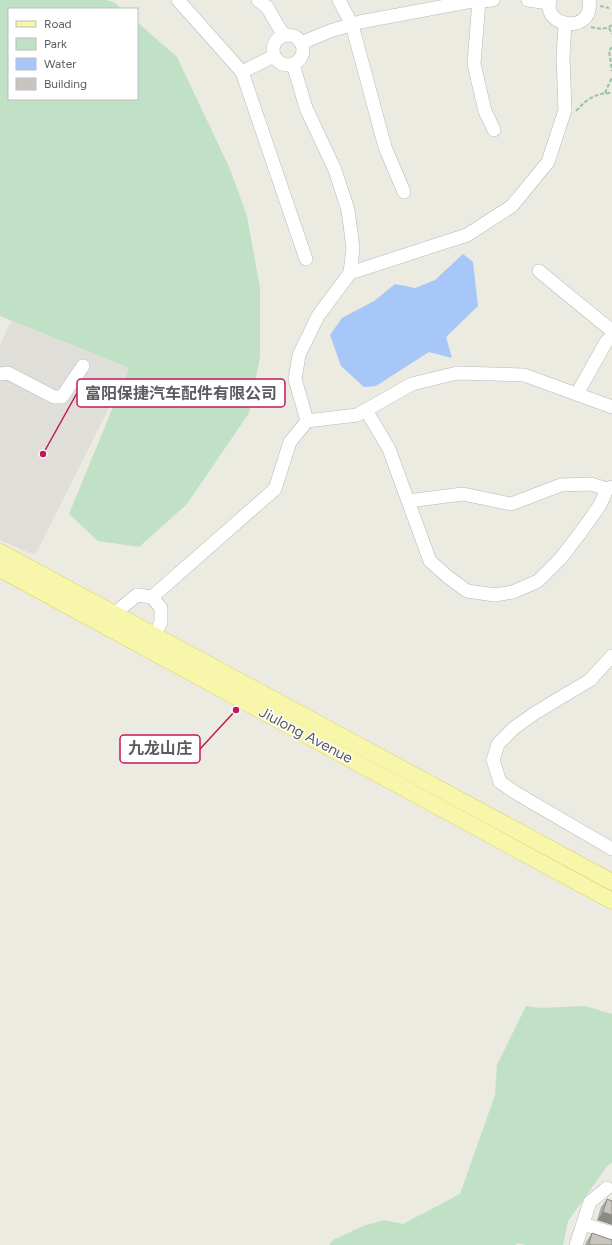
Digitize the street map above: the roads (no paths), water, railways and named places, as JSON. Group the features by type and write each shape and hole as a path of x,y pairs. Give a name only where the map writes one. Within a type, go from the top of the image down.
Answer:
{"main road":[{"name":"Jiulong Avenue","path":"0,552 115,613 135,633 155,635 612,882"},
{"name":"Jiulong Avenue","path":"0,569 135,633 612,900"}],"street":[{"path":"178,0 242,72 306,259"},
{"path":"258,0 267,7 284,36"},
{"path":"339,0 352,25 385,147 404,192"},
{"path":"479,0 474,64 485,111 494,130"},
{"path":"301,43 330,31 352,25 467,2 493,0"},
{"path":"528,0 550,1 550,10 553,16 558,21 571,24 583,20 589,11 589,0"},
{"path":"350,272 467,235 512,206 548,162 563,117 565,110 563,57 571,24"},
{"path":"284,36 292,36 301,43 301,56 298,61 293,64 283,64 274,56 273,51 275,43 279,38 284,36"},
{"path":"242,72 274,56"},
{"path":"293,64 306,108 335,170 348,210 353,248 350,272 318,316 299,355 295,379 307,421"},
{"path":"538,271 612,331"},
{"path":"577,394 606,342 612,336"},
{"path":"0,374 8,374 54,397 62,397 83,366"},
{"path":"152,597 275,489 290,442 307,421 357,415 412,384 457,373 524,375 612,407"},
{"path":"366,410 389,449 430,562 448,578 467,591 495,595 513,592 538,581 561,558 600,505 610,488 591,484 561,485 511,504 463,494 408,501"},
{"path":"115,613 137,595 152,597 161,608 161,622 155,635"},
{"path":"612,656 590,680 535,713 514,728 498,744 493,760 500,782 505,786 612,849"},
{"path":"576,1245 590,1202 607,1188"},
{"path":"583,1224 612,1233"}],"water":[{"path":"463,254 473,262 478,306 446,337 452,358 429,352 376,386 364,387 341,366 330,335 342,318 374,301 395,284 415,288 435,280"}],"place":[{"name":"富阳保捷汽车配件有限公司","path":"43,454"},
{"name":"九龙山庄","path":"236,710"}]}
